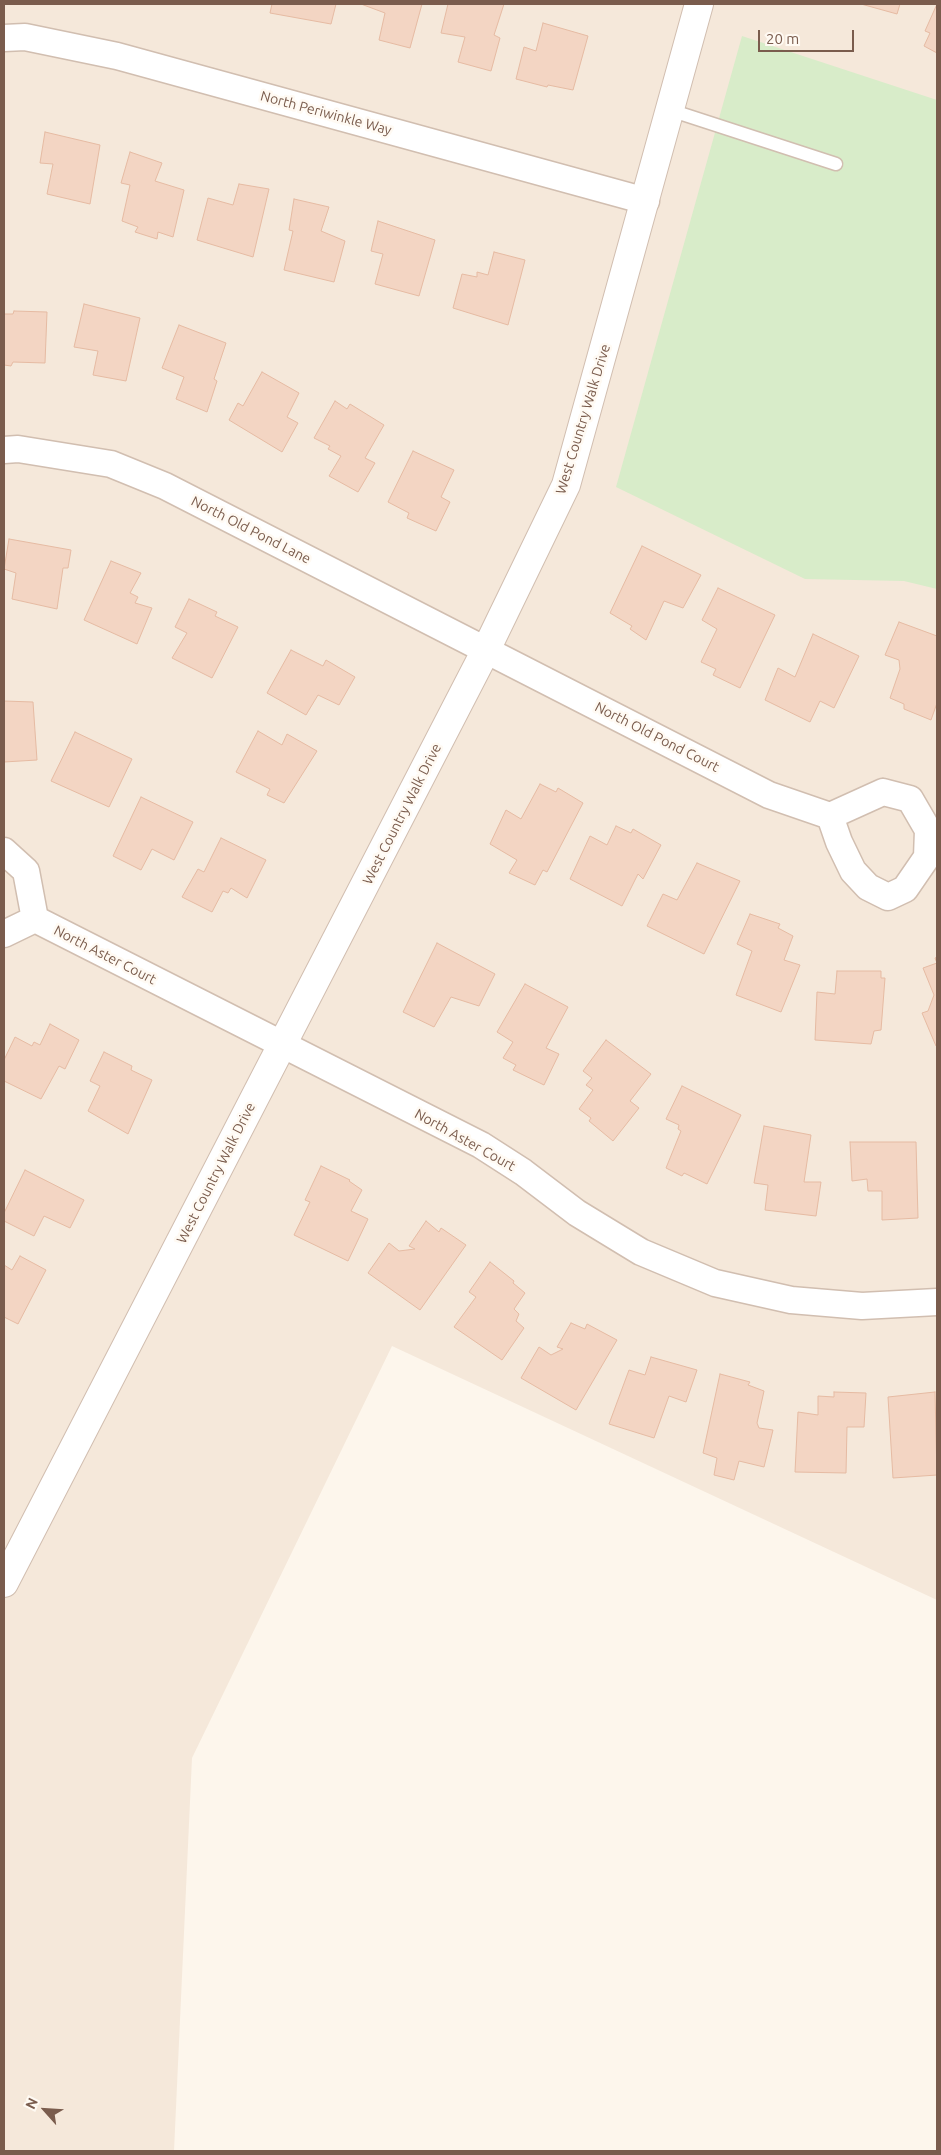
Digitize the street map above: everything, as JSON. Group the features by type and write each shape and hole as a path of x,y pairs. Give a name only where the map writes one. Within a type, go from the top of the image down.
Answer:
{"street":[{"name":"West Country Walk Drive","path":"4,1583 486,650 566,485 699,4"},
{"name":"North Periwinkle Way","path":"4,38 25,37 118,56 646,201"},
{"name":"North Old Pond Lane","path":"4,450 18,449 112,464 166,486 486,650"},
{"name":"North Old Pond Court","path":"486,650 769,795 830,816"},
{"path":"4,851 26,871 35,919 4,934"},
{"name":"North Aster Court","path":"35,919 480,1145 523,1172 577,1213 641,1252 715,1283 790,1300 862,1306 937,1302"}],"lane":[{"path":"670,110 836,164"}],"shaded area":[{"path":"4,4 937,4 937,1600 392,1346 192,1758 174,2151 4,2151"}],"green space":[{"path":"742,36 937,100 937,589 904,581 805,579 616,487"}],"building":[{"path":"272,4 336,4 331,24 270,13"},
{"path":"361,4 422,4 410,48 379,40 385,13"},
{"path":"448,4 504,4 494,35 500,38 491,71 458,62 465,37 441,33"},
{"path":"861,4 900,4 897,14"},
{"path":"937,4 937,53 924,46 930,33 925,31"},
{"path":"543,23 588,36 573,90 548,85 547,87 516,79 524,47 536,51"},
{"path":"45,132 100,145 90,204 47,194 53,164 40,163"},
{"path":"130,152 162,163 155,181 184,190 173,237 158,232 157,239 135,232 138,227 122,221 130,185 121,183"},
{"path":"239,184 269,189 253,257 197,240 208,198 233,205"},
{"path":"294,199 329,207 321,231 345,241 334,282 284,270 293,231 289,230"},
{"path":"378,221 435,240 419,296 375,284 383,254 371,251"},
{"path":"494,252 525,260 508,325 453,308 462,274 477,277 477,272 488,275"},
{"path":"84,304 140,318 126,381 93,375 98,351 74,347"},
{"path":"14,311 47,312 45,363 13,362 11,366 4,365 4,314 13,314"},
{"path":"179,325 226,343 214,379 217,381 207,412 176,399 184,377 162,368"},
{"path":"262,372 299,393 287,417 298,423 282,452 229,420 238,403 243,406"},
{"path":"335,401 347,409 350,404 384,425 365,458 375,463 358,492 329,476 341,456 328,449 330,446 314,438"},
{"path":"413,451 454,470 441,497 450,502 436,531 407,518 409,513 388,502"},
{"path":"9,539 71,550 68,568 63,568 57,609 12,599 16,573 4,569"},
{"path":"642,546 701,575 683,608 664,601 646,640 630,629 632,626 610,613"},
{"path":"111,561 141,573 130,593 138,597 135,603 152,608 137,644 84,620"},
{"path":"718,588 775,615 740,688 713,675 716,669 701,662 717,629 702,620"},
{"path":"189,599 217,612 215,616 238,627 212,678 172,658 187,633 175,627"},
{"path":"899,622 937,636 937,703 931,720 904,709 904,704 890,698 900,669 899,660 885,655"},
{"path":"813,634 859,656 834,708 820,701 810,722 765,700 778,668 795,677"},
{"path":"291,650 323,666 326,660 355,677 339,705 318,695 306,715 267,693"},
{"path":"4,701 33,702 37,760 4,762"},
{"path":"258,731 282,745 287,734 317,751 284,803 267,795 270,789 236,772"},
{"path":"75,732 132,759 109,807 51,781"},
{"path":"540,784 556,792 558,788 583,803 547,872 543,870 535,885 509,873 517,860 490,844 506,810 521,819"},
{"path":"141,797 193,822 174,860 152,849 141,870 113,856"},
{"path":"616,826 631,833 633,829 661,845 643,879 638,874 622,906 570,879 590,836 607,845"},
{"path":"221,838 266,860 247,898 231,888 228,893 223,891 212,912 182,897 198,869 204,872"},
{"path":"697,863 740,881 704,954 647,926 663,894 677,900"},
{"path":"750,914 780,924 778,928 793,936 784,960 800,965 781,1012 736,995 752,951 737,944"},
{"path":"437,943 495,974 479,1006 451,997 434,1027 403,1012"},
{"path":"937,963 936,1046 922,1013 928,1011 934,995 923,968"},
{"path":"837,971 881,971 881,978 885,978 881,1030 874,1031 871,1044 815,1040 817,992 835,994"},
{"path":"525,984 568,1007 546,1048 559,1054 544,1085 513,1070 516,1065 503,1058 513,1042 497,1032"},
{"path":"50,1024 79,1040 65,1069 59,1066 41,1099 4,1081 4,1060 15,1037 32,1046 34,1042 40,1045"},
{"path":"606,1040 651,1074 630,1101 639,1108 613,1141 589,1121 591,1118 579,1109 593,1090 586,1085 592,1078 583,1071"},
{"path":"104,1052 132,1066 131,1070 152,1080 128,1134 88,1111 100,1086 90,1081"},
{"path":"682,1086 741,1115 707,1184 684,1173 682,1176 666,1168 681,1131 678,1129 679,1125 666,1119"},
{"path":"764,1126 811,1135 804,1182 821,1182 816,1216 765,1210 768,1185 754,1183"},
{"path":"850,1142 916,1142 918,1218 882,1220 882,1191 868,1191 867,1179 852,1181"},
{"path":"321,1166 350,1180 362,1190 351,1211 368,1219 348,1261 294,1235 310,1202 305,1200"},
{"path":"25,1170 84,1200 70,1228 44,1216 34,1236 4,1221 4,1213"},
{"path":"426,1221 439,1232 441,1228 466,1245 420,1310 368,1273 389,1243 399,1251 415,1249 409,1246"},
{"path":"20,1256 46,1270 18,1324 4,1317 4,1265 12,1270"},
{"path":"490,1262 514,1281 513,1283 525,1293 514,1309 519,1314 516,1321 524,1328 502,1360 454,1327 476,1297 469,1292"},
{"path":"571,1323 585,1329 587,1324 617,1340 576,1410 521,1378 539,1347 551,1355 563,1349 557,1347"},
{"path":"651,1357 697,1370 686,1402 669,1396 654,1438 609,1424 629,1370 645,1375"},
{"path":"720,1374 750,1382 748,1385 764,1391 757,1423 759,1428 773,1430 764,1467 739,1461 734,1480 714,1475 717,1458 703,1453"},
{"path":"834,1392 866,1393 864,1427 847,1427 846,1473 795,1472 798,1412 818,1415 818,1396 834,1397"},
{"path":"935,1392 937,1475 893,1478 888,1397"}]}
